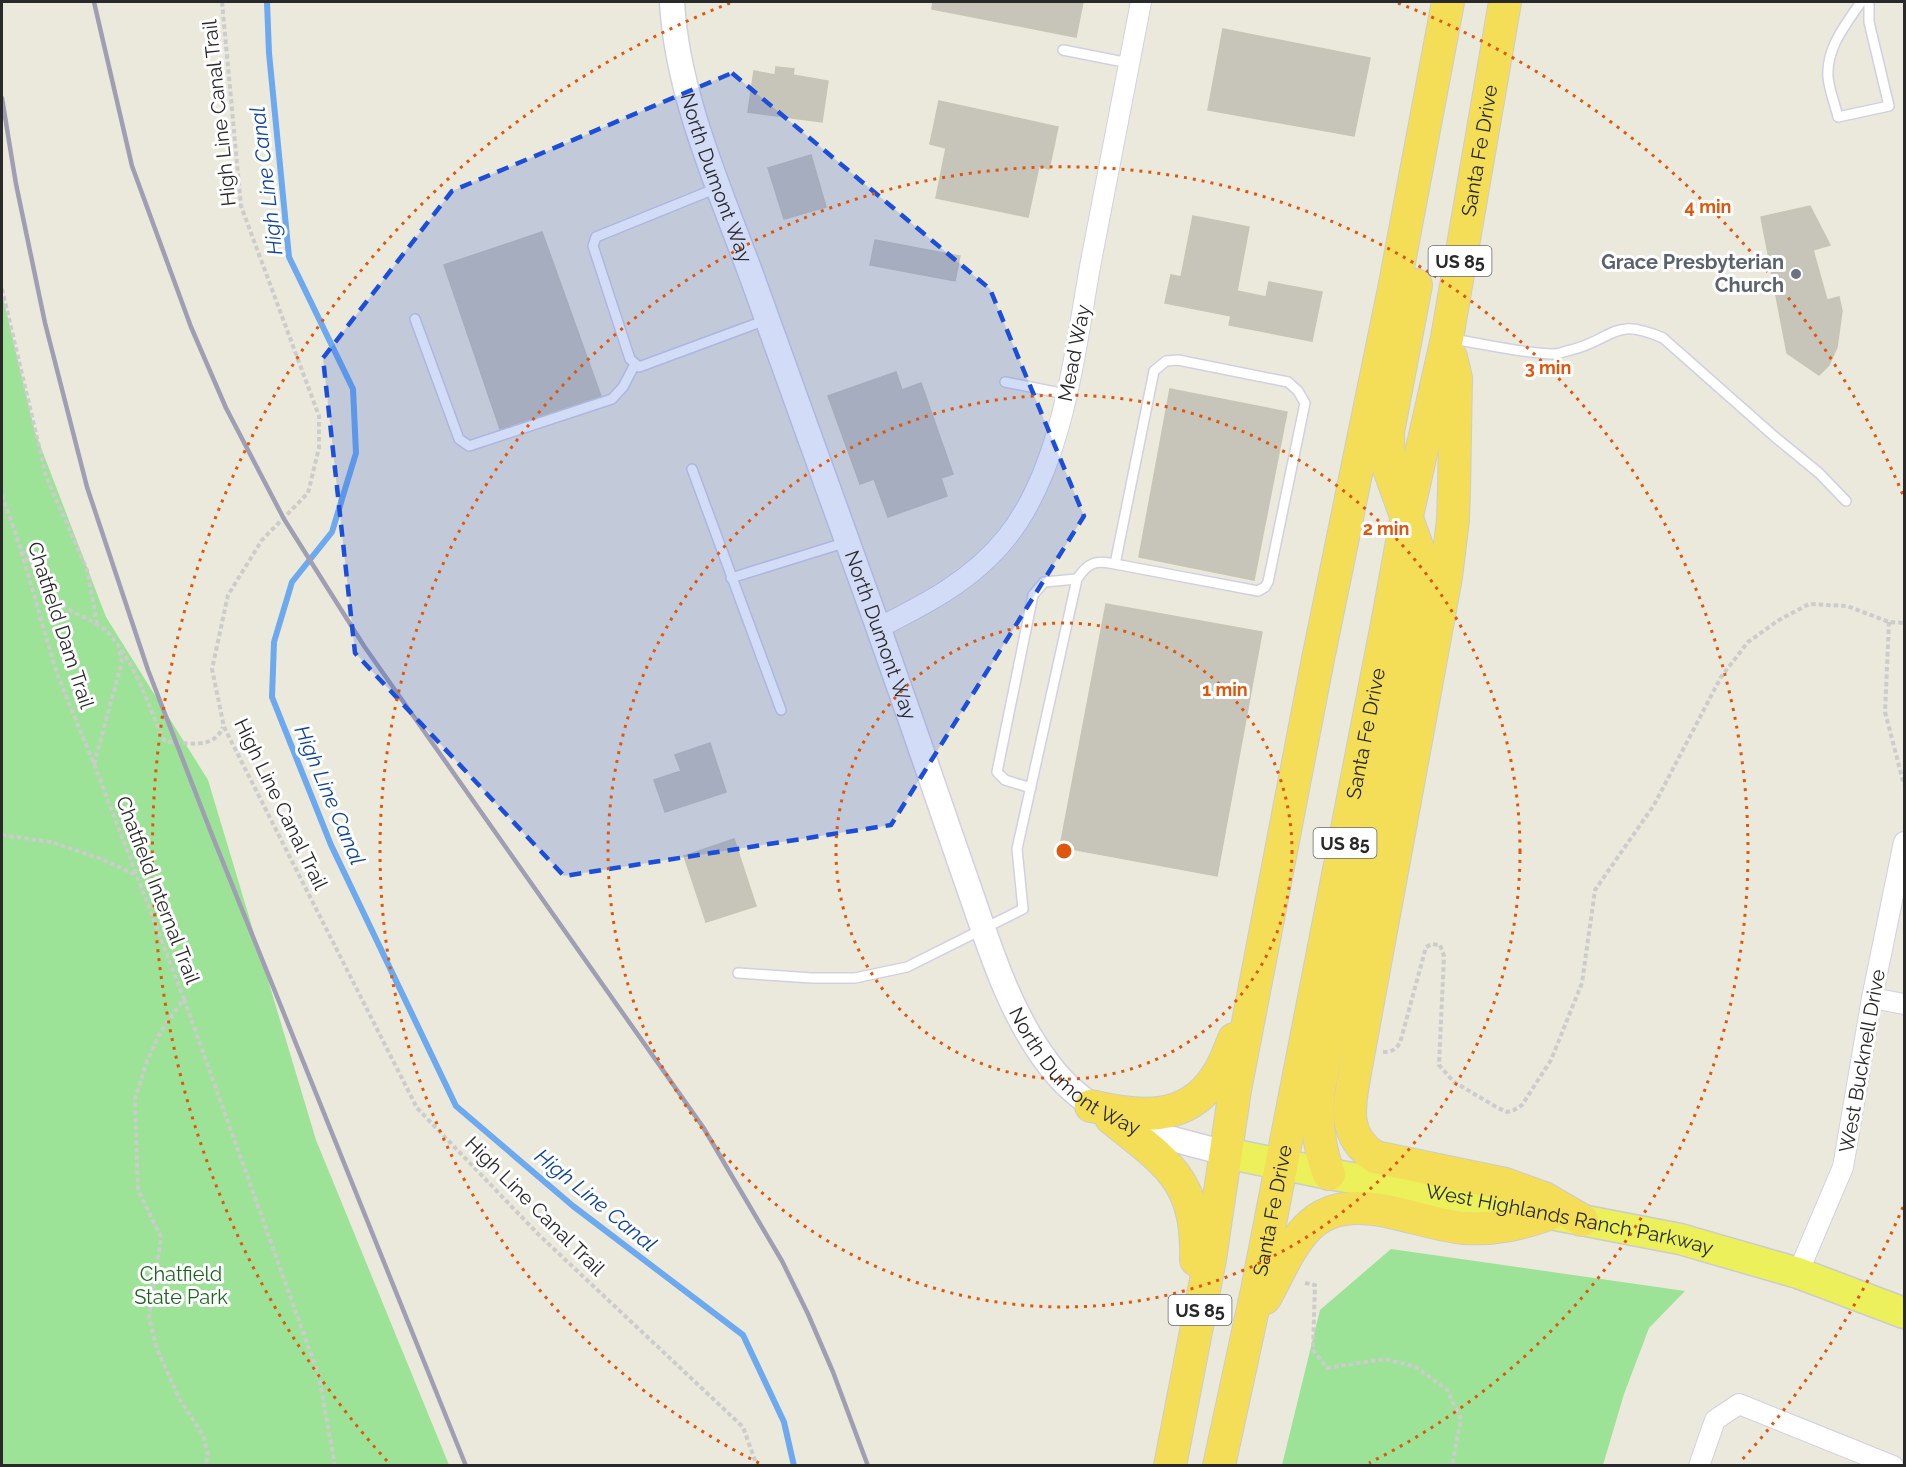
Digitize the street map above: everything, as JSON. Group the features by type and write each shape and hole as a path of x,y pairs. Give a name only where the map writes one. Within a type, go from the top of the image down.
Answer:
{"highway":[{"name":"US 85","path":"1170,1466 1210,1259 1235,1090 1318,659 1394,289 1448,2"},
{"path":"1329,1174 1323,1160 1317,1110 1319,1088 1423,574 1422,560 1389,469 1388,432 1470,2"},
{"name":"Santa Fe Drive","path":"1219,1466 1248,1334 1406,520 1447,339 1505,2"},
{"path":"1447,339 1456,378 1453,520 1446,577 1356,1067 1350,1120 1358,1142 1363,1149 1375,1157 1505,1184 1544,1198 1582,1221"},
{"path":"1101,1112 1153,1114 1171,1111 1189,1104 1217,1076 1255,995"},
{"path":"1101,1112 1161,1158 1181,1181 1189,1198 1196,1239 1195,1334"},
{"path":"1248,1334 1297,1241 1308,1227 1329,1212 1346,1207 1364,1208 1464,1228 1511,1226 1549,1214"}],"main road":[{"name":"West Highlands Ranch Parkway","path":"1226,1153 1680,1239 1798,1273 1905,1313"}],"street":[{"name":"North Dumont Way","path":"672,2 673,23 692,115 879,628 999,973 1029,1035 1051,1067 1071,1089 1101,1112 1141,1130 1226,1153"},
{"name":"Mead Way","path":"879,628 950,590 972,573 1007,538 1021,519 1037,489 1050,453 1066,394 1141,2"},
{"name":"West Bucknell Drive","path":"1798,1273 1842,1167 1872,998 1905,843"},
{"path":"1872,998 1905,1004"},
{"path":"1700,1466 1715,1420 1739,1404 1893,1466"}],"lane":[{"path":"1861,2 1839,35 1829,58 1828,78 1838,117 1889,106 1869,22 1869,2"},
{"path":"1063,50 1129,63"},
{"path":"719,188 596,237 593,246 630,359 639,367 768,320"},
{"path":"415,319 459,439 469,446 612,399 622,387 634,364"},
{"path":"1447,339 1556,354 1580,348 1608,333 1625,328 1643,330 1663,338 1774,437 1819,473 1846,501"},
{"path":"738,973 855,978 907,967 1023,909 1017,849 1077,579 1085,567 1101,561 1115,564 1258,591 1265,587 1268,582 1305,403 1298,391 1288,382 1178,360 1166,361 1154,371 1115,564"},
{"path":"1005,381 1066,394"},
{"path":"692,469 781,710"},
{"path":"731,578 847,542"},
{"path":"1031,788 1005,780 998,772 1033,595 1044,582 1077,579"}],"path":[{"name":"High Line Canal Trail","path":"222,2 242,206 319,416 319,448 308,493 262,540 228,595 212,669 224,727 417,1108 538,1234 743,1427 757,1466"},
{"path":"2,289 46,476 87,570 97,624"},
{"name":"Chatfield Dam Trail","path":"2,495 20,547 57,674 94,764"},
{"path":"20,547 60,603 97,624 110,635 133,666 166,742 202,744 214,740 224,727"},
{"path":"1380,1051 1390,1052 1400,1043 1426,947 1432,944 1440,945 1444,956 1439,1065 1454,1082 1498,1108 1507,1112 1522,1105 1551,1060 1582,983 1595,890 1654,805 1721,677 1748,642 1779,620 1809,604 1847,606 1889,622 1905,623"},
{"path":"1889,622 1885,712 1905,784"},
{"path":"94,764 122,662 119,648"},
{"name":"Chatfield Internal Trail","path":"94,764 184,999 161,1030 147,1061 135,1099 138,1190 160,1237 149,1318 158,1349 180,1400 203,1435 208,1455 205,1466"},
{"path":"2,835 51,842 102,859 137,875"},
{"path":"184,999 319,1377 335,1466"},
{"path":"1305,1283 1315,1286 1313,1350 1327,1368 1385,1359 1416,1367 1447,1390 1461,1419 1452,1466"}],"highlighted area":[{"path":"732,73 990,289 1084,516 891,825 564,876 355,653 323,358 452,191"}],"green space":[{"name":"Chatfield State Park","path":"2,293 35,432 106,617 208,780 316,1140 449,1465 2,1465"},
{"path":"1391,1249 1685,1291 1649,1328 1624,1394 1603,1465 1282,1465 1320,1310"}],"building":[{"path":"933,2 1083,2 1076,37 932,9"},
{"path":"1223,29 1370,58 1354,136 1208,110"},
{"path":"776,67 794,69 793,75 828,81 822,122 748,112 754,71 775,75"},
{"path":"939,101 1058,127 1049,169 1039,166 1028,217 936,198 946,148 930,144"},
{"path":"811,155 826,207 784,219 768,168"},
{"name":"Grace Presbyterian Church","path":"1810,206 1830,245 1813,250 1827,300 1839,297 1842,311 1837,347 1829,365 1819,375 1787,353 1761,217"},
{"path":"1193,216 1249,227 1237,291 1266,297 1269,282 1322,292 1312,341 1229,325 1231,316 1165,303 1171,275 1181,277"},
{"path":"542,232 601,396 500,429 444,265"},
{"path":"875,240 960,256 955,281 870,265"},
{"path":"896,372 902,390 921,383 953,474 941,478 947,496 888,517 874,479 860,484 828,396"},
{"path":"1170,389 1287,412 1254,580 1139,557"},
{"path":"1106,604 1262,632 1217,876 1060,847"},
{"path":"710,743 726,792 665,812 654,780 681,771 675,755"},
{"path":"734,839 756,906 706,922 684,856"}],"waterway":[{"name":"High Line Canal","path":"267,2 269,53 289,257 353,389 356,453 332,532 292,582 274,642 272,697 331,845 456,1106 573,1206 743,1335 784,1422 794,1466"}],"railway":[{"path":"94,2 132,166 191,327 226,408 284,519 364,646 703,1127 782,1261 808,1314 833,1372 868,1466"},
{"path":"2,98 16,184 45,323 87,487 148,670 466,1466"}],"place":[{"name":"Grace Presbyterian Church","path":"1796,274"}]}
